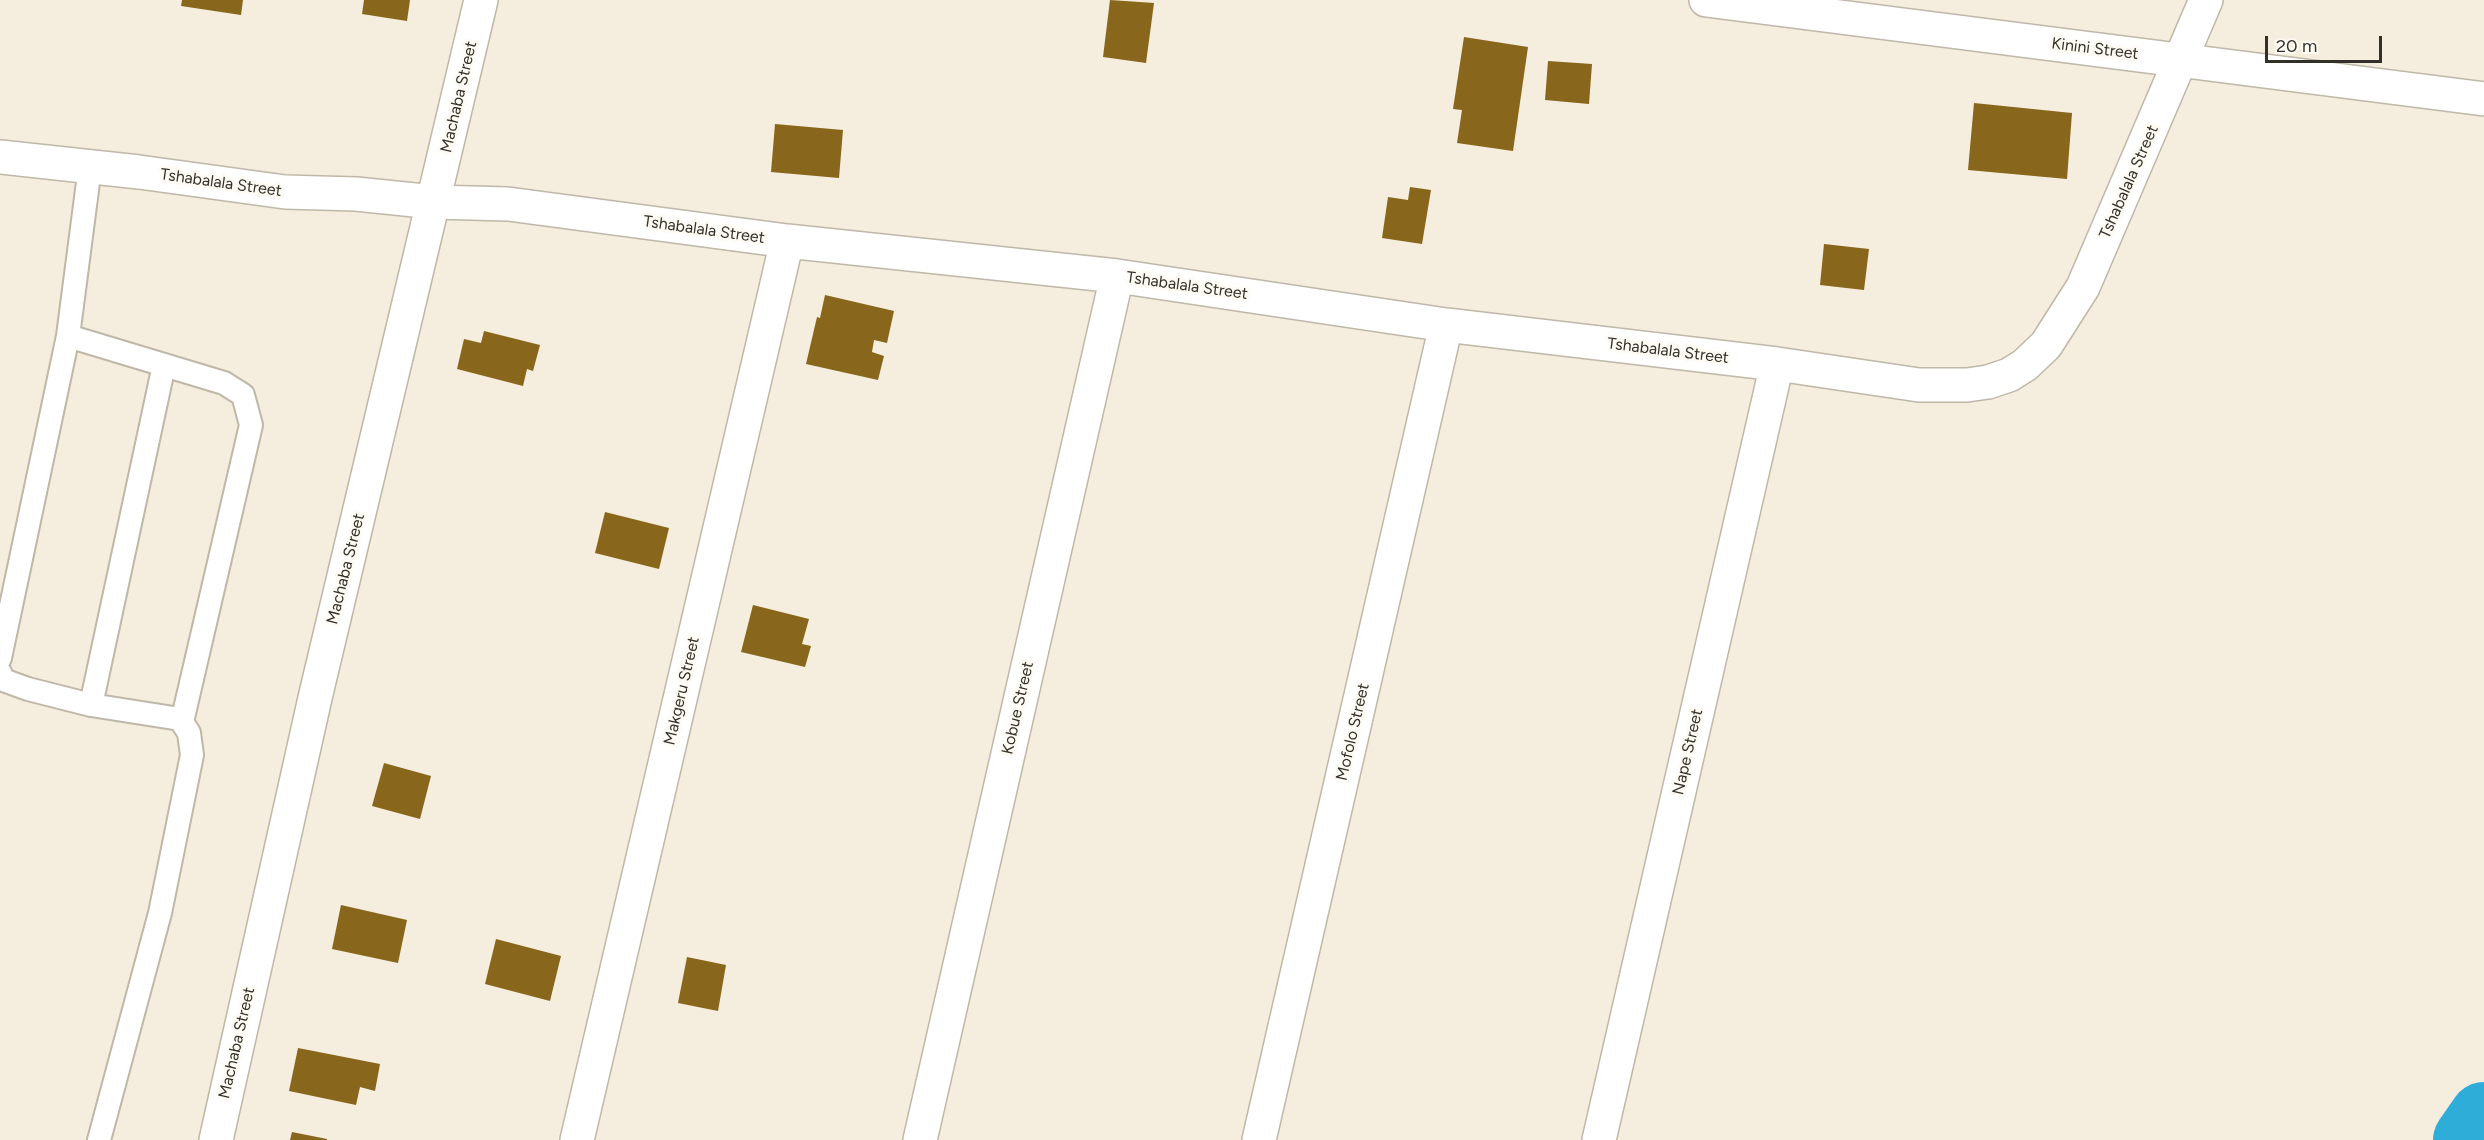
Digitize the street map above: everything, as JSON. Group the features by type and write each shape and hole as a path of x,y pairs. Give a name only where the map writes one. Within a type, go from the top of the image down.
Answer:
{"street":[{"name":"Machaba Street","path":"216,1140 315,698 482,0"},
{"name":"Kinini Street","path":"1706,0 2484,99"},
{"name":"Tshabalala Street","path":"0,157 285,192 356,194 434,202 508,204 787,241 1117,276 1446,325 1777,364 1919,385 1988,382 2008,375 2025,365 2046,345 2083,287 2206,0"},
{"name":"Makgeru Street","path":"577,1140 787,241"},
{"name":"Kobue Street","path":"920,1140 1117,276"},
{"name":"Mofolo Street","path":"1259,1140 1446,325"},
{"name":"Nape Street","path":"1599,1140 1777,364"}],"lane":[{"path":"0,658 68,336 90,167"},
{"path":"68,336 224,382 243,395 251,425 182,722"},
{"path":"91,705 164,365"},
{"path":"0,672 3,680 28,690 91,705 176,718 182,722 189,733 192,755 160,913 99,1140"}],"building":[{"path":"182,0 243,0 241,15 181,6"},
{"path":"364,0 410,0 407,21 362,14"},
{"path":"1110,0 1154,3 1146,63 1103,57"},
{"path":"1464,37 1528,47 1513,151 1457,143 1462,110 1453,109"},
{"path":"1548,61 1592,64 1589,104 1545,100"},
{"path":"1974,103 2072,113 2067,179 1968,170"},
{"path":"775,124 843,130 839,178 771,172"},
{"path":"1410,187 1431,190 1422,244 1382,238 1388,197 1408,200"},
{"path":"1824,244 1869,249 1864,290 1820,285"},
{"path":"825,295 894,311 887,343 874,340 872,352 884,356 878,380 806,364 817,317 820,318"},
{"path":"484,331 540,345 533,371 527,369 523,386 457,369 464,339 481,343"},
{"path":"605,512 669,528 659,569 595,553"},
{"path":"753,605 809,619 802,644 811,646 805,667 741,652"},
{"path":"384,763 431,776 420,819 372,806"},
{"path":"341,905 407,920 398,963 332,949"},
{"path":"496,939 561,956 550,1001 485,984"},
{"path":"687,957 726,965 718,1011 678,1003"},
{"path":"298,1048 380,1064 375,1091 360,1087 356,1105 289,1091"},
{"path":"292,1132 327,1139 327,1140 290,1140"}],"waterway":[{"path":"2468,1140 2484,1117"}]}
